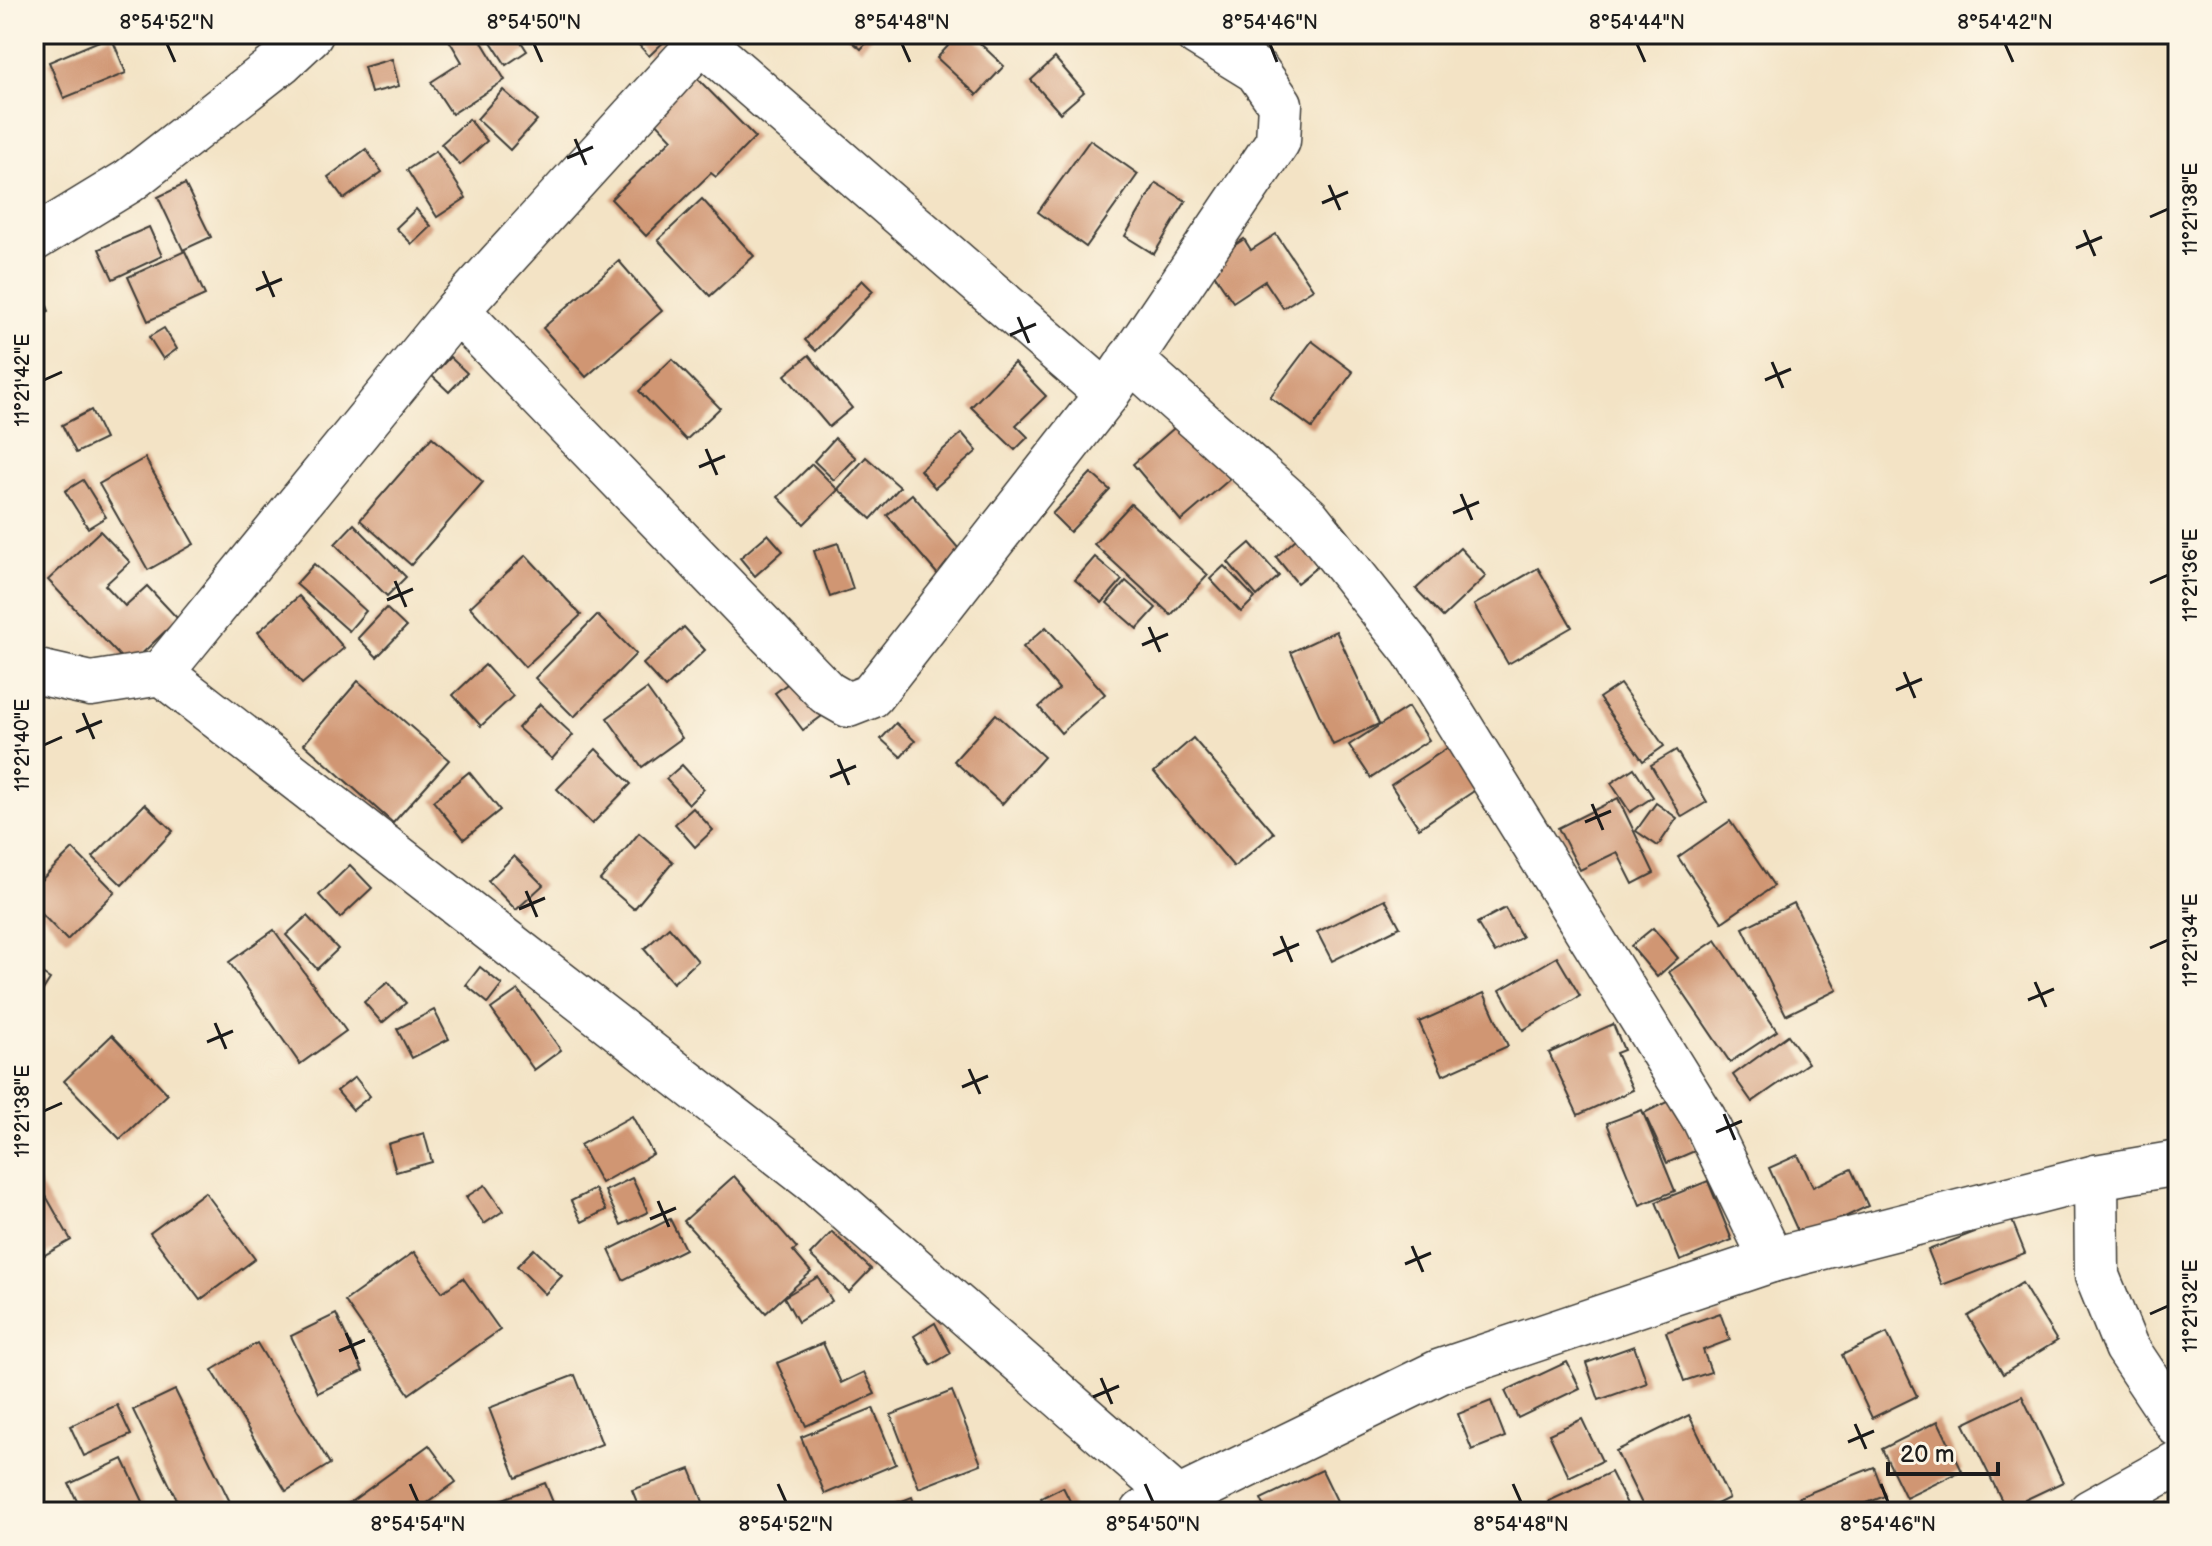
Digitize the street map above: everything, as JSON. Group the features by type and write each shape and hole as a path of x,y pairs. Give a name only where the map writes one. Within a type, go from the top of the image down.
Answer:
{"street":[{"path":"34,239 129,181 281,62 311,34"},
{"path":"457,310 827,693 848,705 871,696 1119,376 1278,141 1280,104 1257,71 1197,34"},
{"path":"34,671 91,684 161,673 457,310 705,38 1119,376 1308,518 1413,650 1704,1119 1772,1260"},
{"path":"161,673 815,1182 1169,1508 1441,1371 1772,1260 2096,1177 2178,1163"},
{"path":"2096,1177 2097,1276 2126,1347 2178,1425"},
{"path":"2090,1512 2178,1463"}],"building":[{"path":"458,34 477,34 505,80 452,114 431,82 462,62 449,40"},
{"path":"486,34 516,34 527,51 506,65"},
{"path":"629,34 672,34 649,56"},
{"path":"843,34 874,34 861,49"},
{"path":"959,34 970,34 1004,66 977,95 937,58"},
{"path":"111,36 126,73 64,98 49,62"},
{"path":"1055,58 1084,92 1060,113 1031,80"},
{"path":"392,59 399,86 371,93 364,67"},
{"path":"693,74 755,137 716,177 711,173 646,236 611,199 672,139 651,117"},
{"path":"503,90 537,120 510,150 477,119"},
{"path":"469,119 487,141 460,165 441,144"},
{"path":"1090,140 1138,174 1086,247 1038,212"},
{"path":"366,149 382,172 344,199 328,177"},
{"path":"436,151 466,198 437,217 407,170"},
{"path":"1156,183 1186,201 1154,254 1125,236"},
{"path":"185,184 211,237 183,250 158,197"},
{"path":"702,199 754,256 710,296 658,240"},
{"path":"416,209 431,226 412,244 396,228"},
{"path":"149,227 162,256 113,279 99,249"},
{"path":"1276,234 1313,289 1283,308 1265,281 1233,302 1207,264 1244,239 1251,250"},
{"path":"185,251 205,295 148,321 128,277"},
{"path":"619,261 662,311 586,377 543,328"},
{"path":"34,273 49,311 34,317"},
{"path":"862,280 873,291 816,351 805,340"},
{"path":"164,328 177,349 163,359 149,337"},
{"path":"1312,341 1353,372 1312,428 1270,397"},
{"path":"809,355 852,408 829,427 785,375"},
{"path":"450,357 467,373 449,392 432,376"},
{"path":"672,359 720,408 686,440 639,391"},
{"path":"1014,363 1046,396 1016,425 1028,437 1015,450 971,407"},
{"path":"91,410 105,439 76,453 62,425"},
{"path":"1181,422 1230,479 1181,521 1133,464"},
{"path":"962,433 977,451 935,488 920,470"},
{"path":"432,437 483,482 411,565 360,520"},
{"path":"835,438 856,458 834,480 814,461"},
{"path":"866,457 900,487 871,519 838,489"},
{"path":"145,458 194,544 148,570 99,484"},
{"path":"812,464 838,490 804,524 778,497"},
{"path":"1091,473 1110,490 1070,532 1052,514"},
{"path":"83,480 106,517 88,528 65,491"},
{"path":"912,494 970,562 945,583 887,515"},
{"path":"1131,504 1208,575 1171,615 1094,544"},
{"path":"354,524 406,577 387,596 335,544"},
{"path":"100,531 130,562 105,585 125,606 147,586 178,619 129,666 48,580"},
{"path":"768,534 783,551 755,576 740,558"},
{"path":"1296,539 1318,566 1297,583 1276,557"},
{"path":"838,543 853,589 830,597 814,551"},
{"path":"1250,543 1279,576 1257,596 1228,562"},
{"path":"1460,548 1486,576 1443,617 1416,589"},
{"path":"526,555 581,615 525,667 470,607"},
{"path":"1095,557 1122,580 1102,603 1075,580"},
{"path":"314,564 366,611 349,631 296,584"},
{"path":"1224,566 1255,598 1241,612 1210,579"},
{"path":"1538,568 1572,627 1508,664 1474,605"},
{"path":"1126,581 1156,608 1137,629 1107,603"},
{"path":"299,596 344,648 302,684 258,632"},
{"path":"386,608 406,627 377,657 358,638"},
{"path":"597,615 636,654 574,717 535,678"},
{"path":"684,627 705,650 665,688 643,664"},
{"path":"1046,627 1105,694 1061,733 1039,707 1059,689 1023,647"},
{"path":"1336,631 1379,724 1333,745 1291,652"},
{"path":"485,665 513,696 481,726 453,695"},
{"path":"794,679 822,716 803,730 775,693"},
{"path":"358,681 449,760 393,823 304,744"},
{"path":"1620,684 1664,746 1643,761 1599,698"},
{"path":"647,689 682,738 642,767 607,718"},
{"path":"540,704 573,735 552,759 518,728"},
{"path":"1408,707 1429,740 1371,778 1349,745"},
{"path":"996,714 1044,757 1002,804 954,761"},
{"path":"896,723 915,741 901,757 881,739"},
{"path":"1193,738 1274,833 1234,867 1154,772"},
{"path":"1449,747 1477,789 1419,828 1391,785"},
{"path":"596,749 631,784 592,824 557,789"},
{"path":"1676,750 1707,802 1682,817 1651,765"},
{"path":"682,765 704,789 689,804 666,779"},
{"path":"1634,768 1653,797 1630,812 1611,783"},
{"path":"469,772 500,810 464,839 433,801"},
{"path":"1618,798 1654,873 1633,884 1617,852 1580,870 1558,828"},
{"path":"1656,803 1677,818 1658,846 1636,831"},
{"path":"145,804 173,831 122,885 93,857"},
{"path":"693,808 713,830 695,847 675,824"},
{"path":"1730,821 1774,886 1722,922 1678,857"},
{"path":"639,833 673,862 634,909 600,880"},
{"path":"73,849 115,892 67,940 34,906 34,887"},
{"path":"514,856 543,885 516,910 488,881"},
{"path":"350,865 372,888 340,918 319,895"},
{"path":"1385,899 1400,927 1332,961 1317,932"},
{"path":"1794,903 1837,990 1786,1015 1743,928"},
{"path":"1505,908 1522,937 1495,953 1477,923"},
{"path":"307,916 338,949 317,969 286,935"},
{"path":"669,927 698,961 673,983 644,949"},
{"path":"1653,928 1678,958 1657,977 1631,946"},
{"path":"274,930 346,1031 300,1064 229,962"},
{"path":"1716,940 1777,1031 1730,1062 1669,972"},
{"path":"1557,957 1580,996 1523,1030 1500,990"},
{"path":"480,967 502,985 488,1003 466,985"},
{"path":"34,969 50,979 34,1004"},
{"path":"388,982 406,1003 382,1023 364,1002"},
{"path":"518,990 561,1050 534,1070 491,1009"},
{"path":"1484,993 1508,1046 1443,1075 1419,1022"},
{"path":"434,1010 449,1039 412,1058 397,1029"},
{"path":"1613,1024 1624,1050 1616,1053 1633,1090 1578,1115 1549,1053"},
{"path":"112,1035 168,1094 120,1139 64,1081"},
{"path":"1788,1035 1808,1063 1752,1102 1733,1075"},
{"path":"355,1077 370,1096 353,1110 337,1091"},
{"path":"1673,1099 1697,1150 1667,1163 1644,1113"},
{"path":"1642,1110 1675,1191 1640,1205 1607,1123"},
{"path":"632,1116 653,1154 601,1183 580,1145"},
{"path":"424,1133 432,1162 396,1172 388,1144"},
{"path":"1798,1155 1813,1187 1851,1169 1868,1206 1801,1238 1769,1168"},
{"path":"34,1175 71,1240 34,1261"},
{"path":"734,1176 797,1248 793,1251 811,1272 766,1313 684,1221"},
{"path":"632,1178 648,1212 621,1225 605,1191"},
{"path":"1708,1181 1732,1240 1680,1261 1656,1202"},
{"path":"485,1185 503,1211 484,1224 466,1197"},
{"path":"595,1189 606,1210 582,1222 571,1201"},
{"path":"205,1192 255,1259 200,1300 150,1233"},
{"path":"2011,1218 2025,1253 1942,1285 1928,1250"},
{"path":"670,1219 685,1249 623,1280 609,1250"},
{"path":"832,1232 871,1269 849,1292 810,1255"},
{"path":"534,1249 562,1276 545,1294 517,1266"},
{"path":"414,1252 442,1292 463,1278 500,1330 409,1394 345,1301"},
{"path":"818,1277 832,1301 798,1322 784,1297"},
{"path":"2022,1283 2057,1341 2003,1374 1968,1316"},
{"path":"1720,1313 1730,1340 1703,1350 1711,1372 1684,1381 1666,1332"},
{"path":"336,1314 363,1371 318,1393 291,1336"},
{"path":"935,1323 951,1353 931,1365 914,1336"},
{"path":"1887,1333 1917,1396 1872,1418 1842,1355"},
{"path":"257,1343 330,1464 286,1491 212,1370"},
{"path":"823,1343 841,1383 864,1372 875,1394 806,1426 777,1363"},
{"path":"1634,1346 1647,1383 1599,1400 1586,1363"},
{"path":"1567,1362 1580,1388 1518,1418 1505,1391"},
{"path":"575,1375 602,1444 516,1478 489,1408"},
{"path":"175,1390 235,1512 183,1512 133,1410"},
{"path":"952,1391 981,1464 919,1488 891,1415"},
{"path":"2022,1396 2063,1482 2006,1509 1964,1424"},
{"path":"1491,1401 1505,1437 1472,1450 1458,1414"},
{"path":"117,1405 131,1435 84,1456 70,1426"},
{"path":"873,1408 896,1464 825,1494 801,1437"},
{"path":"1689,1415 1729,1498 1701,1512 1646,1512 1616,1451"},
{"path":"1582,1419 1602,1461 1569,1477 1549,1434"},
{"path":"1938,1421 1962,1471 1906,1498 1882,1449"},
{"path":"429,1445 456,1482 415,1512 337,1512"},
{"path":"123,1459 148,1512 82,1512 69,1484"},
{"path":"1874,1467 1885,1496 1844,1512 1805,1512 1799,1497"},
{"path":"690,1469 707,1512 641,1512 632,1490"},
{"path":"1322,1470 1341,1509 1335,1512 1267,1512 1261,1499"},
{"path":"1611,1472 1631,1512 1554,1512 1549,1501"},
{"path":"545,1483 557,1512 469,1512"},
{"path":"1063,1487 1074,1509 1048,1512 1041,1498"},
{"path":"912,1497 917,1512 874,1512"}]}
